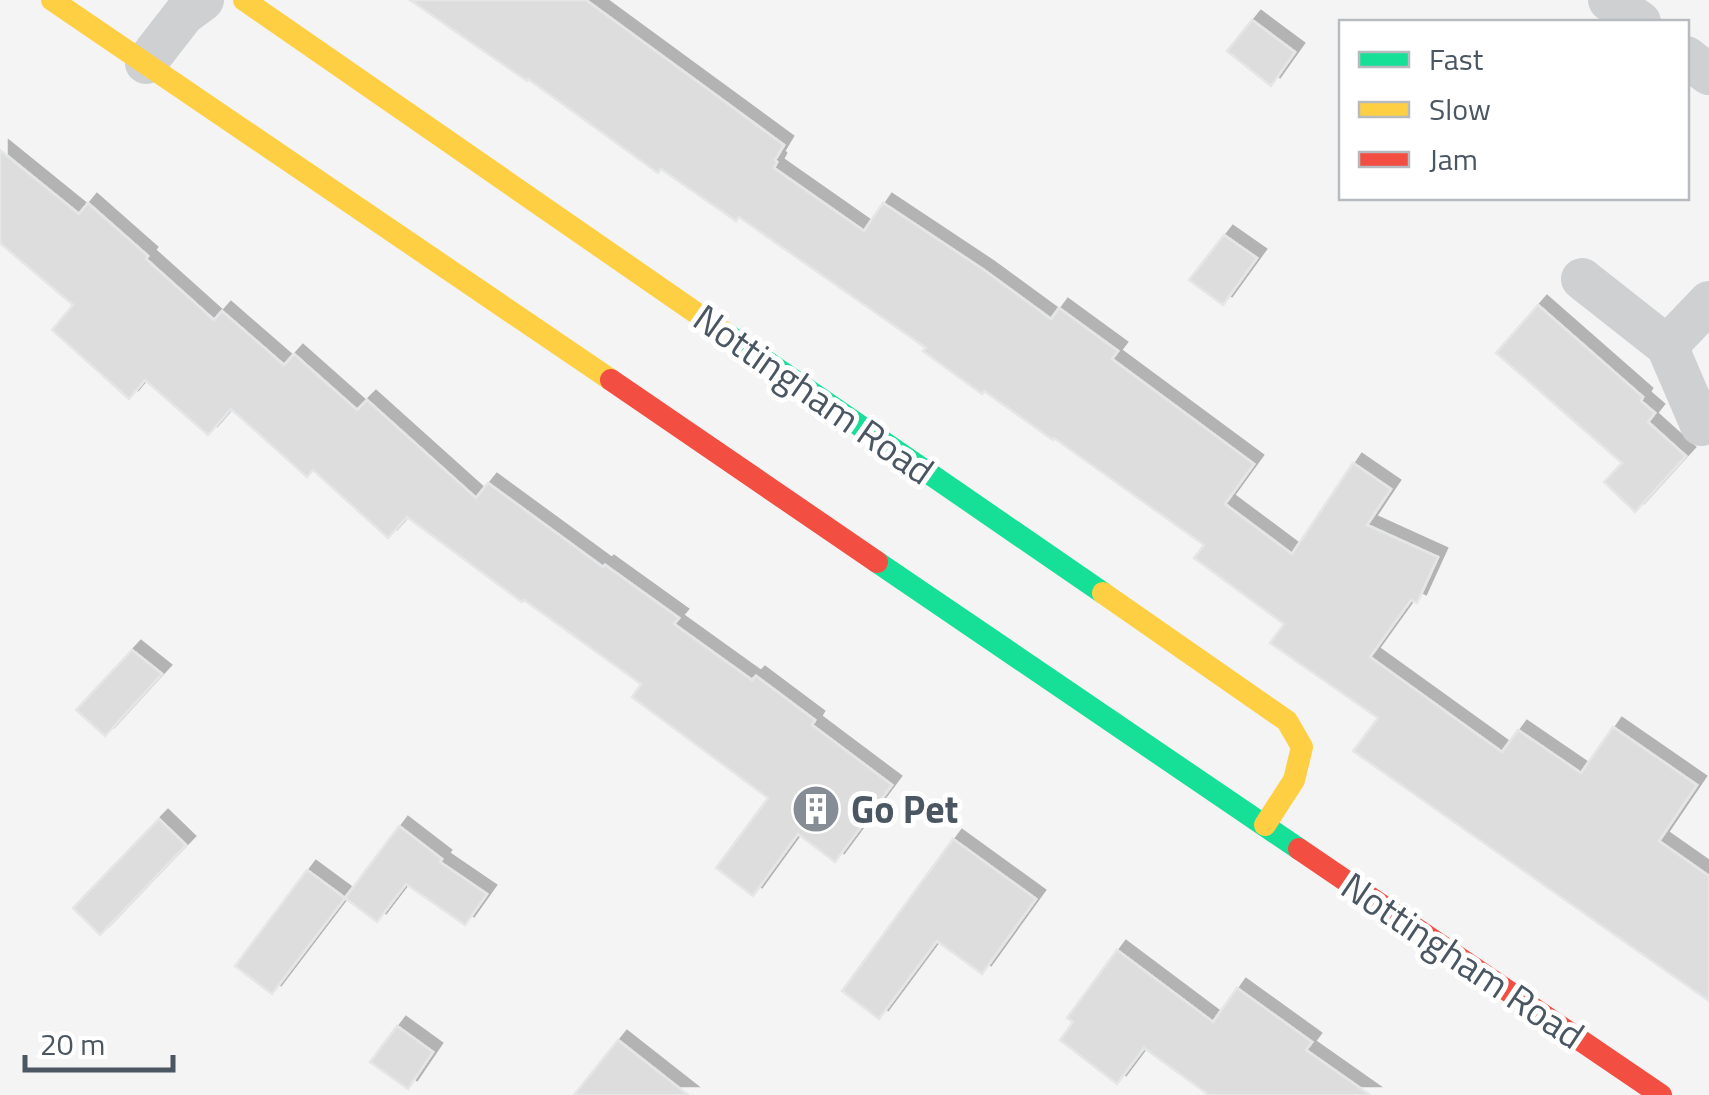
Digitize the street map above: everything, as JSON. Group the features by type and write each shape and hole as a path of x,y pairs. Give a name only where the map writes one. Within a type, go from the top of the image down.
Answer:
{"street":[{"name":"Nottingham Road","path":"52,0 1661,1095"},
{"path":"146,63 184,14 203,0"},
{"name":"Nottingham Road","path":"244,0 1286,721 1302,747 1294,780 1265,825"},
{"path":"1609,0 1637,20"},
{"path":"1582,279 1668,346 1702,424"},
{"path":"1668,346 1709,302"}],"building":[{"path":"410,0 586,0 784,145 774,168 864,231 883,203 1051,319 1059,308 1118,351 1112,359 1254,464 1225,504 1292,554 1353,463 1391,489 1367,525 1438,557 1417,603 1411,600 1370,657 1502,752 1518,730 1581,773 1613,727 1697,785 1659,841 1709,876 1709,1001 1353,751 1378,718 1270,643 1284,624 1194,558 1204,545 1054,438 984,391 982,394 923,351 926,348 739,217 736,221 661,169 658,173"},
{"path":"1252,20 1295,52 1271,86 1227,51"},
{"path":"0,150 79,214 88,203 214,320 222,311 284,365 294,354 357,410 367,400 476,498 488,483 679,618 674,624 752,680 756,676 815,720 812,725 892,785 835,862 798,834 753,896 716,868 768,798 632,697 641,684 407,517 388,538 313,470 307,477 231,409 208,435 145,380 129,399 52,330 73,305 0,243"},
{"path":"1224,235 1257,258 1223,305 1189,280"},
{"path":"1538,305 1643,397 1641,401 1655,413 1648,422 1686,456 1635,512 1604,482 1622,463 1496,353"},
{"path":"132,650 162,674 105,736 76,710"},
{"path":"159,819 186,845 100,935 73,908"},
{"path":"399,826 442,859 440,862 487,894 465,925 406,884 377,922 345,898"},
{"path":"953,839 1036,899 982,974 937,941 879,1019 842,991"},
{"path":"307,870 345,898 272,994 235,966"},
{"path":"1117,950 1213,1022 1237,988 1312,1042 1306,1050 1370,1095 1209,1095 1144,1048 1117,1084 1060,1040 1073,1022 1067,1018"},
{"path":"397,1026 433,1052 408,1089 370,1062"},
{"path":"618,1040 688,1095 574,1095"}],"traffic: fast":[{"path":"725,333 1103,593"},
{"path":"877,562 1299,849"}],"traffic: slow":[{"path":"52,0 611,380"},
{"path":"244,0 725,333"},
{"path":"1103,593 1287,721 1302,747 1294,780 1265,825"}],"traffic: jam":[{"path":"611,380 877,562"},
{"path":"1299,849 1661,1095"}],"place":[{"name":"Go Pet","path":"816,809"}]}
